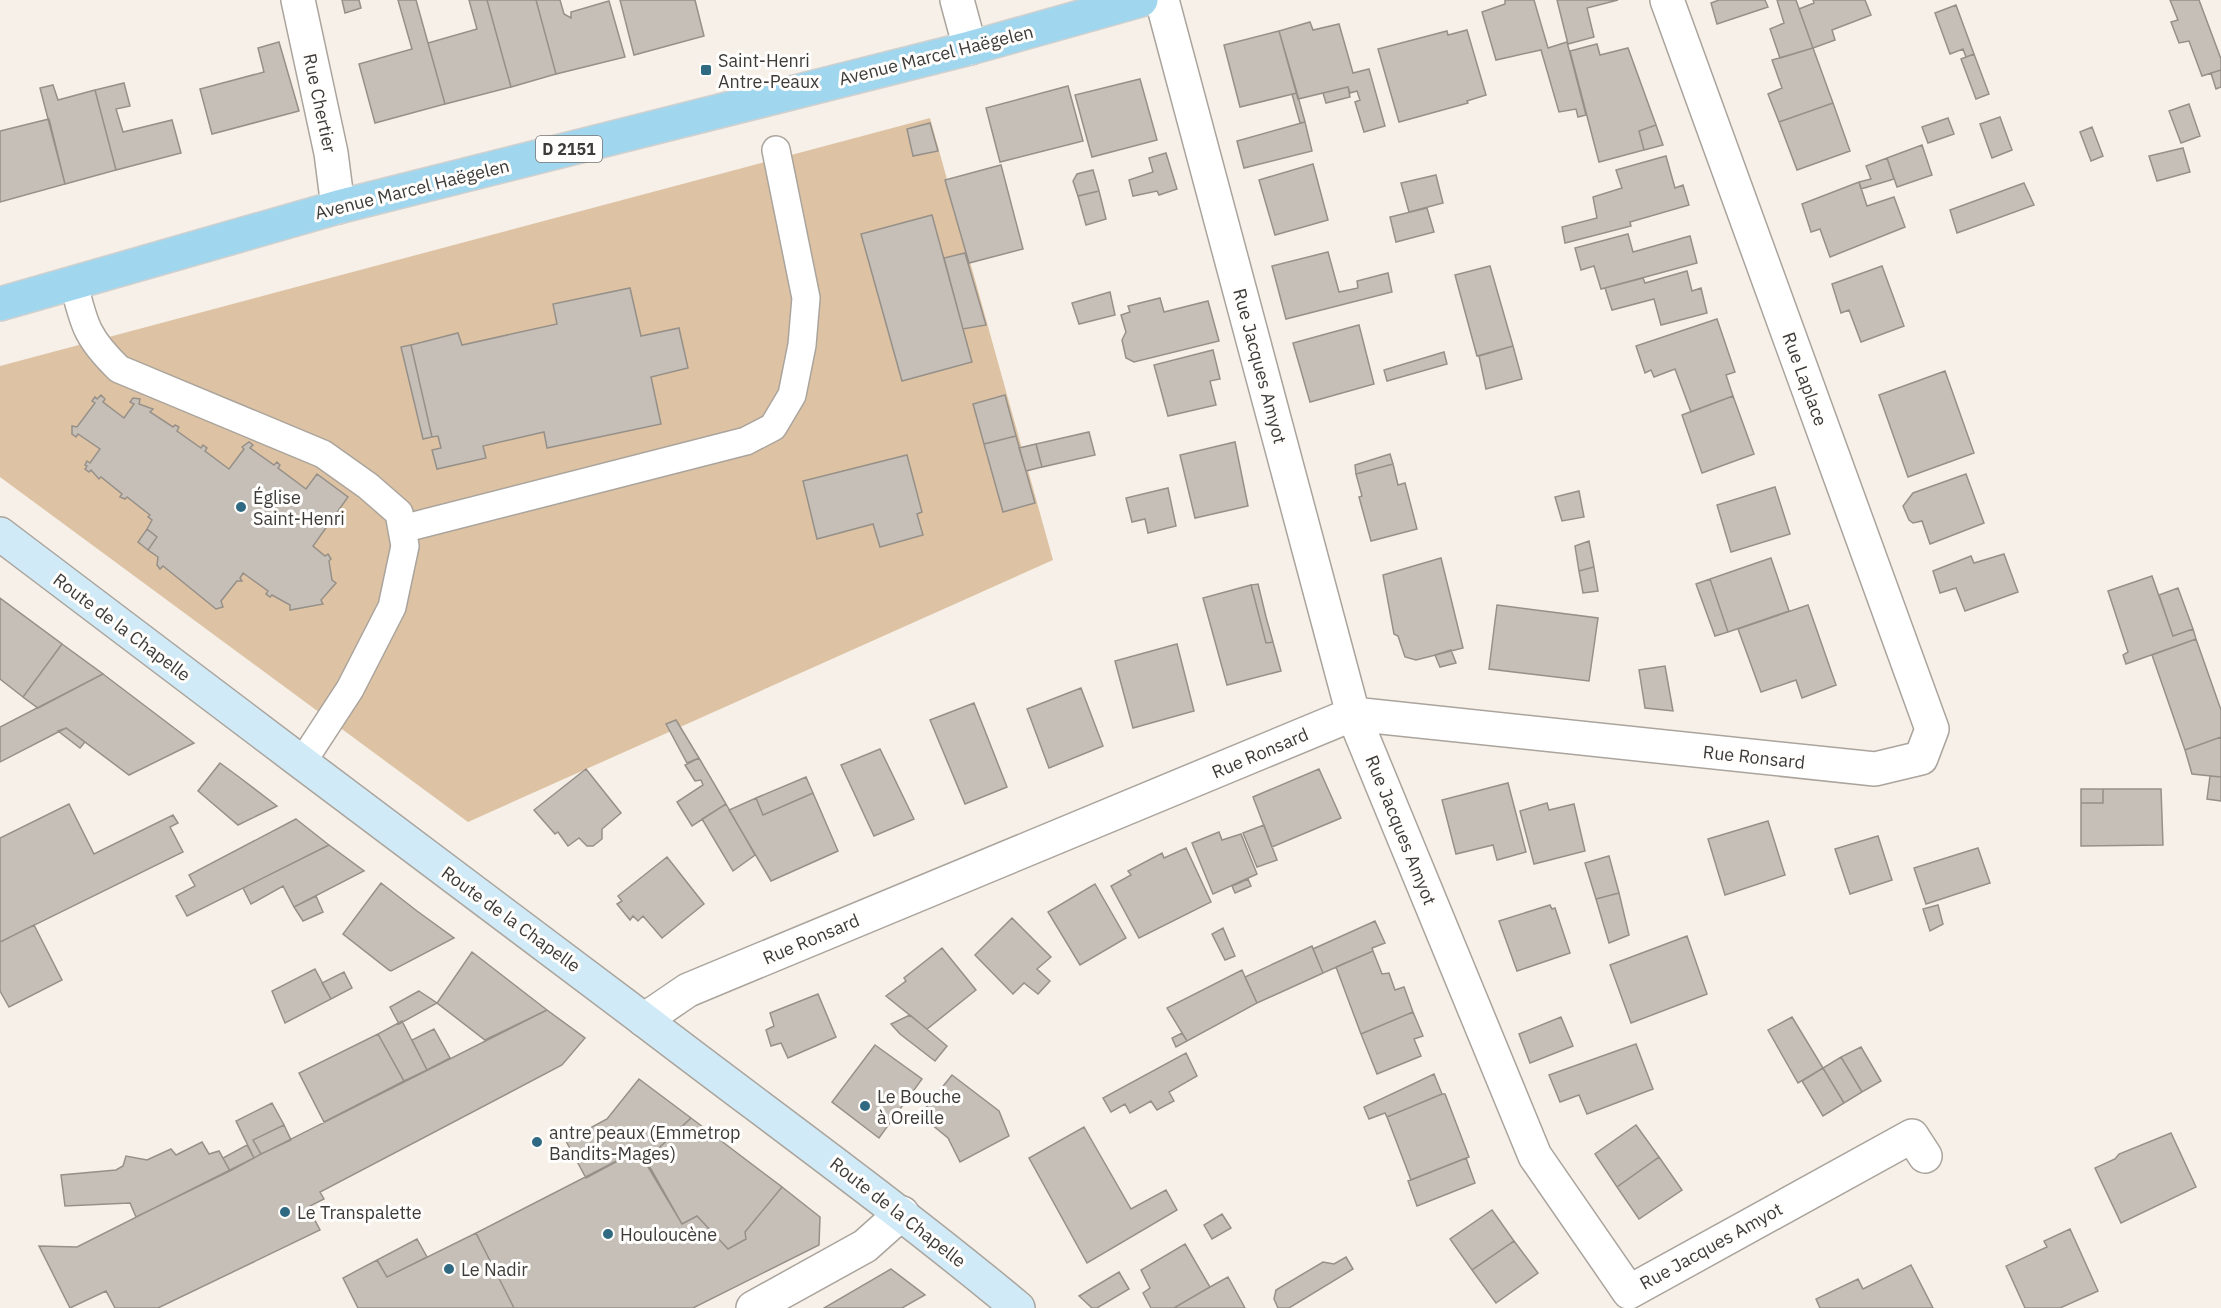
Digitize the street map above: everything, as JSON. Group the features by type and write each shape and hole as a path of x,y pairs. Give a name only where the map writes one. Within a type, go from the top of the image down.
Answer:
{"main road":[{"name":"Avenue Marcel Haëgelen","path":"0,304 339,207 970,48 1141,0"},
{"name":"Route de la Chapelle","path":"0,534 301,764 581,970 644,1020 902,1213 1018,1308"}],"street":[{"name":"Rue Chertier","path":"298,0 331,153 339,207"},
{"path":"957,0 970,48"},
{"name":"Rue Jacques Amyot","path":"1162,0 1353,714 1535,1156 1629,1292 1912,1136 1925,1156"},
{"name":"Rue Laplace","path":"1667,0 1932,729 1921,758"},
{"name":"Rue Ronsard","path":"644,1020 688,990 1353,714 1875,770 1921,758"},
{"path":"753,1308 865,1246 902,1213"}],"lane":[{"path":"402,529 746,441 773,427 792,395 802,345 806,298 776,150"},
{"path":"74,284 85,329 99,350 119,369 322,454 368,486 399,513 405,546 392,607 350,689 301,764"}],"shaded area":[{"path":"930,118 1053,560 468,822 0,477 0,366"}],"building":[{"path":"342,0 359,0 361,8 345,13"},
{"path":"398,0 416,0 445,104 375,123 359,64 412,49"},
{"path":"469,0 487,0 511,87 445,104 428,43 477,29"},
{"path":"487,0 536,0 556,74 511,87"},
{"path":"536,0 560,0 564,14 571,18 571,12 609,1 625,57 556,74"},
{"path":"620,0 695,0 704,36 634,55"},
{"path":"1505,0 1534,0 1548,48 1567,42 1586,115 1578,117 1576,109 1559,112 1541,50 1496,60 1482,12 1505,4"},
{"path":"1557,0 1618,0 1587,8 1594,37 1568,44"},
{"path":"1719,0 1765,0 1768,7 1717,24 1711,3"},
{"path":"1777,0 1796,0 1813,48 1780,58 1770,29 1784,23"},
{"path":"1813,0 1865,0 1871,15 1832,30 1835,40 1813,48 1799,9 1814,3"},
{"path":"2170,0 2199,0 2221,59 2221,70 2202,76 2189,41 2179,43 2171,22 2178,20"},
{"path":"1956,5 1974,54 1966,57 1963,49 1950,54 1935,13"},
{"path":"1310,22 1313,30 1339,24 1353,73 1369,69 1385,126 1364,132 1355,102 1360,100 1357,91 1350,93 1348,87 1298,99 1279,31"},
{"path":"1467,30 1486,95 1467,101 1468,103 1399,122 1378,49 1447,31 1448,35"},
{"path":"1279,31 1297,93 1240,107 1224,45"},
{"path":"279,42 299,111 212,134 200,89 264,72 258,48"},
{"path":"1597,44 1600,55 1628,48 1656,125 1639,131 1644,150 1599,162 1570,51"},
{"path":"1813,48 1833,103 1779,122 1768,94 1782,88 1772,60"},
{"path":"1974,54 1989,94 1976,99 1961,59"},
{"path":"2221,70 2221,87 2216,89 2211,73"},
{"path":"1140,79 1157,140 1092,157 1075,95"},
{"path":"124,83 130,106 116,109 123,132 172,120 181,153 116,170 95,90"},
{"path":"53,85 58,100 95,90 116,170 65,184 40,88"},
{"path":"1068,86 1083,141 1000,162 986,108"},
{"path":"1348,87 1350,97 1326,103 1323,93"},
{"path":"1297,93 1305,122 1300,123 1292,94"},
{"path":"1833,103 1850,151 1797,170 1779,122"},
{"path":"2189,104 2200,136 2181,143 2169,111"},
{"path":"2000,117 2012,150 1992,158 1980,124"},
{"path":"1948,118 1954,134 1928,143 1922,127"},
{"path":"49,119 65,184 0,202 0,131"},
{"path":"1305,122 1312,151 1244,168 1237,141"},
{"path":"930,123 938,151 913,156 907,129"},
{"path":"1656,125 1663,145 1644,150 1639,131"},
{"path":"2092,127 2103,156 2091,161 2080,132"},
{"path":"1922,145 1932,175 1897,187 1887,158"},
{"path":"2183,148 2190,172 2157,181 2149,156"},
{"path":"1166,153 1177,189 1159,195 1157,191 1133,196 1129,180 1153,172 1149,158"},
{"path":"1666,156 1675,188 1683,185 1689,205 1630,222 1631,226 1565,243 1562,227 1597,218 1593,197 1622,188 1616,170"},
{"path":"1887,158 1894,179 1861,189 1859,182 1871,179 1866,166"},
{"path":"1313,164 1328,220 1275,235 1259,180"},
{"path":"1001,165 1023,249 969,263 945,180"},
{"path":"1093,170 1099,191 1078,196 1073,181 1077,174"},
{"path":"1436,175 1443,203 1409,212 1401,183"},
{"path":"1859,182 1867,206 1894,197 1905,227 1830,257 1820,229 1811,232 1802,204"},
{"path":"2024,183 2034,205 1957,233 1950,210"},
{"path":"1099,191 1106,219 1086,225 1078,196"},
{"path":"1427,208 1434,232 1396,242 1390,217"},
{"path":"932,215 972,362 902,381 861,234"},
{"path":"1628,234 1633,252 1690,236 1697,263 1601,289 1594,266 1581,270 1575,248"},
{"path":"1328,252 1339,292 1358,288 1357,281 1388,273 1392,292 1286,319 1272,266"},
{"path":"965,253 986,325 963,329 944,258"},
{"path":"1490,266 1513,346 1477,356 1455,275"},
{"path":"1882,266 1904,326 1861,342 1849,310 1841,313 1832,284"},
{"path":"1687,271 1692,291 1701,288 1707,313 1661,325 1654,299 1612,310 1605,288 1643,278 1645,283"},
{"path":"630,288 641,336 679,328 688,368 651,377 661,424 547,448 544,432 483,446 486,458 437,469 432,450 441,448 438,436 432,437 411,345 458,333 462,345 557,324 553,304"},
{"path":"1110,292 1115,315 1079,324 1072,303"},
{"path":"1160,298 1164,312 1208,301 1219,341 1134,362 1126,358 1122,340 1126,332 1121,315 1130,312 1128,306"},
{"path":"1717,319 1735,372 1726,375 1733,396 1691,412 1675,369 1654,377 1651,370 1645,373 1636,346"},
{"path":"1359,325 1374,384 1310,402 1293,343"},
{"path":"411,345 432,437 423,439 401,347"},
{"path":"1513,346 1522,379 1486,389 1479,356"},
{"path":"1213,350 1220,379 1210,381 1216,405 1168,416 1154,365"},
{"path":"1444,352 1447,364 1387,381 1384,370"},
{"path":"1945,371 1974,453 1908,477 1879,395"},
{"name":"Église Saint-Henri","path":"101,395 105,399 103,402 124,418 134,404 130,402 133,398 140,399 139,404 153,409 150,412 173,427 175,425 179,427 177,431 201,448 203,445 207,448 205,451 229,469 244,449 242,447 249,442 253,445 250,448 274,465 277,462 280,465 278,468 306,489 317,474 348,497 313,546 325,556 328,554 331,559 329,561 332,580 336,583 321,600 323,604 290,610 290,605 272,595 270,597 266,594 268,591 243,573 240,578 242,581 237,581 221,601 223,607 216,609 163,566 160,569 157,565 158,557 148,550 157,537 147,529 152,520 148,517 150,515 127,497 125,499 120,497 122,494 101,477 99,479 91,470 89,472 85,469 87,461 90,463 100,449 78,434 76,437 72,434 72,426 77,427 95,403 92,401 95,397 97,399"},
{"path":"1005,395 1016,436 984,444 973,404"},
{"path":"1733,396 1754,454 1702,473 1682,415"},
{"path":"1089,432 1095,455 1042,467 1036,444"},
{"path":"1016,436 1035,503 1003,512 984,444"},
{"path":"1235,442 1248,506 1195,518 1180,455"},
{"path":"1036,444 1042,467 1026,471 1019,448"},
{"path":"1390,454 1393,464 1356,474 1355,465"},
{"path":"907,455 922,512 917,514 923,535 880,547 873,524 817,539 803,481"},
{"path":"1393,464 1398,485 1405,483 1417,529 1371,541 1359,497 1362,496 1356,474"},
{"path":"1966,474 1984,523 1930,544 1922,521 1913,523 1909,520 1903,506 1913,493"},
{"path":"1775,487 1790,534 1731,552 1717,505"},
{"path":"1168,488 1176,526 1148,533 1145,519 1132,522 1126,498"},
{"path":"1579,491 1584,517 1562,521 1555,497"},
{"path":"147,529 157,537 148,550 138,542"},
{"path":"1589,541 1594,567 1579,571 1575,546"},
{"path":"2004,554 2018,592 1965,611 1956,588 1940,593 1933,571 1971,556 1974,563"},
{"path":"1441,558 1463,648 1416,660 1405,657 1398,636 1394,634 1383,575"},
{"path":"1771,558 1789,611 1728,632 1710,579"},
{"path":"1594,567 1598,591 1583,593 1579,571"},
{"path":"2152,576 2173,636 2193,629 2196,639 2126,664 2123,655 2128,652 2108,591"},
{"path":"1710,579 1728,632 1715,636 1696,584"},
{"path":"1258,584 1273,642 1266,643 1251,585"},
{"path":"1251,585 1266,643 1273,642 1281,671 1227,685 1203,598"},
{"path":"2178,588 2193,629 2173,636 2159,595"},
{"path":"0,598 62,644 23,697 0,679"},
{"path":"1497,605 1598,618 1589,681 1489,669"},
{"path":"1808,605 1836,685 1802,698 1796,680 1761,692 1738,629"},
{"path":"2196,639 2221,710 2221,737 2185,750 2152,655"},
{"path":"62,644 103,674 38,708 23,697"},
{"path":"1177,644 1194,711 1133,728 1115,661"},
{"path":"1451,650 1456,663 1440,667 1435,655"},
{"path":"1665,666 1673,711 1645,708 1639,670"},
{"path":"103,674 194,743 129,775 66,728 0,762 0,727"},
{"path":"1081,688 1103,746 1049,768 1027,709"},
{"path":"974,703 1007,787 965,804 930,720"},
{"path":"676,720 699,758 687,763 666,724"},
{"path":"66,728 85,742 80,748 58,731"},
{"path":"2221,737 2221,777 2192,774 2185,750"},
{"path":"880,749 914,819 874,836 841,765"},
{"path":"699,758 726,804 692,826 677,802 703,785 701,780 695,781 685,765"},
{"path":"220,763 277,806 238,825 198,791"},
{"path":"586,769 621,813 602,829 602,839 593,846 587,846 579,838 568,846 558,832 555,834 534,810"},
{"path":"1319,769 1341,818 1272,847 1253,797"},
{"path":"2210,776 2221,777 2221,801 2207,799"},
{"path":"806,777 813,793 763,815 756,798"},
{"path":"1508,783 1526,852 1497,860 1493,845 1456,854 1442,800"},
{"path":"2081,789 2103,789 2103,803 2081,803"},
{"path":"2103,789 2161,789 2163,845 2081,846 2081,803 2103,803"},
{"path":"813,793 838,851 771,881 729,810 756,798 763,815"},
{"path":"1547,803 1549,810 1574,804 1585,851 1534,864 1520,811"},
{"path":"69,804 94,854 173,815 178,823 170,827 183,852 0,942 0,838"},
{"path":"726,804 755,855 733,871 702,819"},
{"path":"296,819 329,845 187,916 176,896 195,886 189,875"},
{"path":"1768,821 1785,875 1725,895 1708,839"},
{"path":"1264,825 1277,860 1257,867 1243,833"},
{"path":"1219,832 1222,840 1241,834 1257,874 1213,894 1192,843"},
{"path":"1878,836 1892,880 1850,894 1835,849"},
{"path":"329,845 364,871 294,907 283,886 251,904 243,888"},
{"path":"1186,848 1211,902 1139,938 1111,886 1131,875 1128,871 1162,853 1164,858"},
{"path":"1978,848 1990,883 1926,904 1914,868"},
{"path":"1609,856 1619,893 1596,899 1585,863"},
{"path":"667,857 704,904 662,938 643,916 638,921 633,916 630,920 617,904 622,901 618,896"},
{"path":"1248,879 1251,886 1235,893 1232,886"},
{"path":"381,883 454,938 389,970 343,934"},
{"path":"1095,884 1126,938 1080,965 1048,912"},
{"path":"1619,893 1629,935 1609,943 1596,899"},
{"path":"316,896 323,912 303,921 294,907"},
{"path":"1550,905 1552,909 1555,908 1570,953 1517,971 1499,921"},
{"path":"1938,905 1943,924 1930,931 1923,909"},
{"path":"1012,918 1051,957 1037,969 1050,981 1038,994 1024,983 1013,994 975,955"},
{"path":"1375,921 1385,943 1372,948 1373,951 1323,973 1313,949"},
{"path":"34,925 62,980 9,1007 0,991 0,942"},
{"path":"1223,928 1235,956 1225,960 1212,934"},
{"path":"1687,936 1707,994 1631,1023 1610,965"},
{"path":"1312,946 1323,973 1257,1003 1245,977"},
{"path":"942,948 976,990 927,1029 886,996 906,981 904,978"},
{"path":"1373,951 1382,974 1389,973 1395,990 1404,987 1413,1012 1361,1034 1336,967"},
{"path":"472,952 547,1010 485,1040 437,1003"},
{"path":"315,969 331,999 285,1023 272,991"},
{"path":"1242,970 1257,1003 1187,1041 1167,1008"},
{"path":"344,972 352,988 331,999 322,983"},
{"path":"419,991 437,1003 399,1024 390,1007"},
{"path":"818,994 836,1037 788,1058 781,1043 771,1046 766,1030 774,1026 770,1013"},
{"path":"547,1010 585,1038 562,1065 320,1192 324,1199 308,1207 320,1230 158,1308 115,1308 106,1291 70,1308 39,1246 77,1247"},
{"path":"1413,1012 1423,1036 1414,1039 1421,1056 1377,1074 1361,1034"},
{"path":"910,1015 947,1046 935,1061 900,1034 891,1024"},
{"path":"1561,1017 1573,1046 1530,1063 1519,1034"},
{"path":"1792,1017 1823,1068 1798,1083 1768,1030"},
{"path":"402,1021 427,1070 404,1081 378,1034"},
{"path":"434,1029 450,1058 427,1070 412,1040"},
{"path":"1182,1033 1187,1041 1176,1047 1172,1038"},
{"path":"378,1034 404,1081 324,1122 299,1073"},
{"path":"1636,1044 1653,1089 1587,1114 1579,1095 1560,1102 1549,1075"},
{"path":"875,1045 922,1079 879,1138 832,1102"},
{"path":"1861,1047 1881,1081 1862,1092 1841,1057"},
{"path":"1186,1053 1197,1076 1169,1092 1174,1101 1157,1110 1151,1101 1130,1113 1125,1104 1111,1112 1103,1098"},
{"path":"1841,1057 1862,1092 1844,1103 1823,1068"},
{"path":"1823,1068 1844,1103 1823,1116 1802,1081"},
{"path":"1434,1074 1442,1094 1387,1117 1385,1113 1369,1119 1364,1107"},
{"path":"952,1075 999,1111 1009,1136 960,1162 948,1138 920,1115"},
{"path":"639,1079 691,1118 646,1160 638,1150 586,1178 566,1141 607,1119"},
{"path":"1445,1094 1469,1157 1411,1180 1387,1117"},
{"path":"272,1103 284,1125 253,1140 261,1154 254,1158 236,1121"},
{"path":"691,1118 782,1187 745,1232 746,1239 728,1249 697,1216 682,1224 646,1160"},
{"path":"284,1125 291,1140 261,1154 253,1140"},
{"path":"1636,1125 1659,1157 1617,1187 1595,1154"},
{"path":"1084,1127 1131,1209 1166,1190 1177,1210 1087,1263 1029,1158"},
{"path":"2171,1133 2196,1187 2121,1223 2095,1168 2115,1159 2119,1154"},
{"path":"202,1142 209,1154 219,1151 230,1171 136,1217 130,1203 65,1206 61,1175 116,1170 123,1166 126,1156 147,1160 171,1149 176,1155"},
{"path":"247,1145 254,1158 230,1171 223,1158"},
{"path":"638,1150 682,1224 697,1216 728,1249 746,1239 745,1232 782,1187 820,1217 819,1245 693,1308 514,1308 476,1233"},
{"path":"1659,1157 1682,1190 1639,1219 1617,1187"},
{"path":"1466,1158 1475,1183 1417,1206 1408,1181"},
{"path":"1492,1210 1514,1241 1472,1270 1450,1239"},
{"path":"1222,1214 1231,1228 1212,1239 1204,1225"},
{"path":"2070,1229 2098,1291 2060,1308 2025,1308 2006,1266 2047,1247 2044,1241"},
{"name":"Le Nadir","path":"476,1233 514,1308 358,1308 343,1278 377,1260 387,1277"},
{"path":"417,1239 427,1257 387,1277 377,1260"},
{"path":"1514,1241 1538,1273 1496,1303 1472,1270"},
{"path":"1185,1244 1210,1287 1174,1308 1151,1308 1143,1293 1150,1288 1141,1270"},
{"path":"1346,1257 1353,1269 1289,1308 1278,1308 1274,1299 1276,1290 1323,1262 1334,1264"},
{"path":"1911,1265 1933,1308 1820,1308 1816,1299 1858,1279 1863,1289"},
{"path":"891,1269 925,1295 902,1308 824,1308"},
{"path":"1119,1272 1129,1289 1097,1308 1092,1308 1079,1296"},
{"path":"1228,1277 1245,1308 1174,1308 1210,1287"}],"place":[{"name":"Saint-Henri Antre-Peaux","path":"706,70"},
{"name":"Église Saint-Henri","path":"241,507"},
{"name":"Le Bouche à Oreille","path":"865,1106"},
{"name":"antre peaux (Emmetrop Bandits-Mages)","path":"537,1142"},
{"name":"Le Transpalette","path":"285,1212"},
{"name":"Houloucène","path":"608,1234"},
{"name":"Le Nadir","path":"449,1269"}]}
